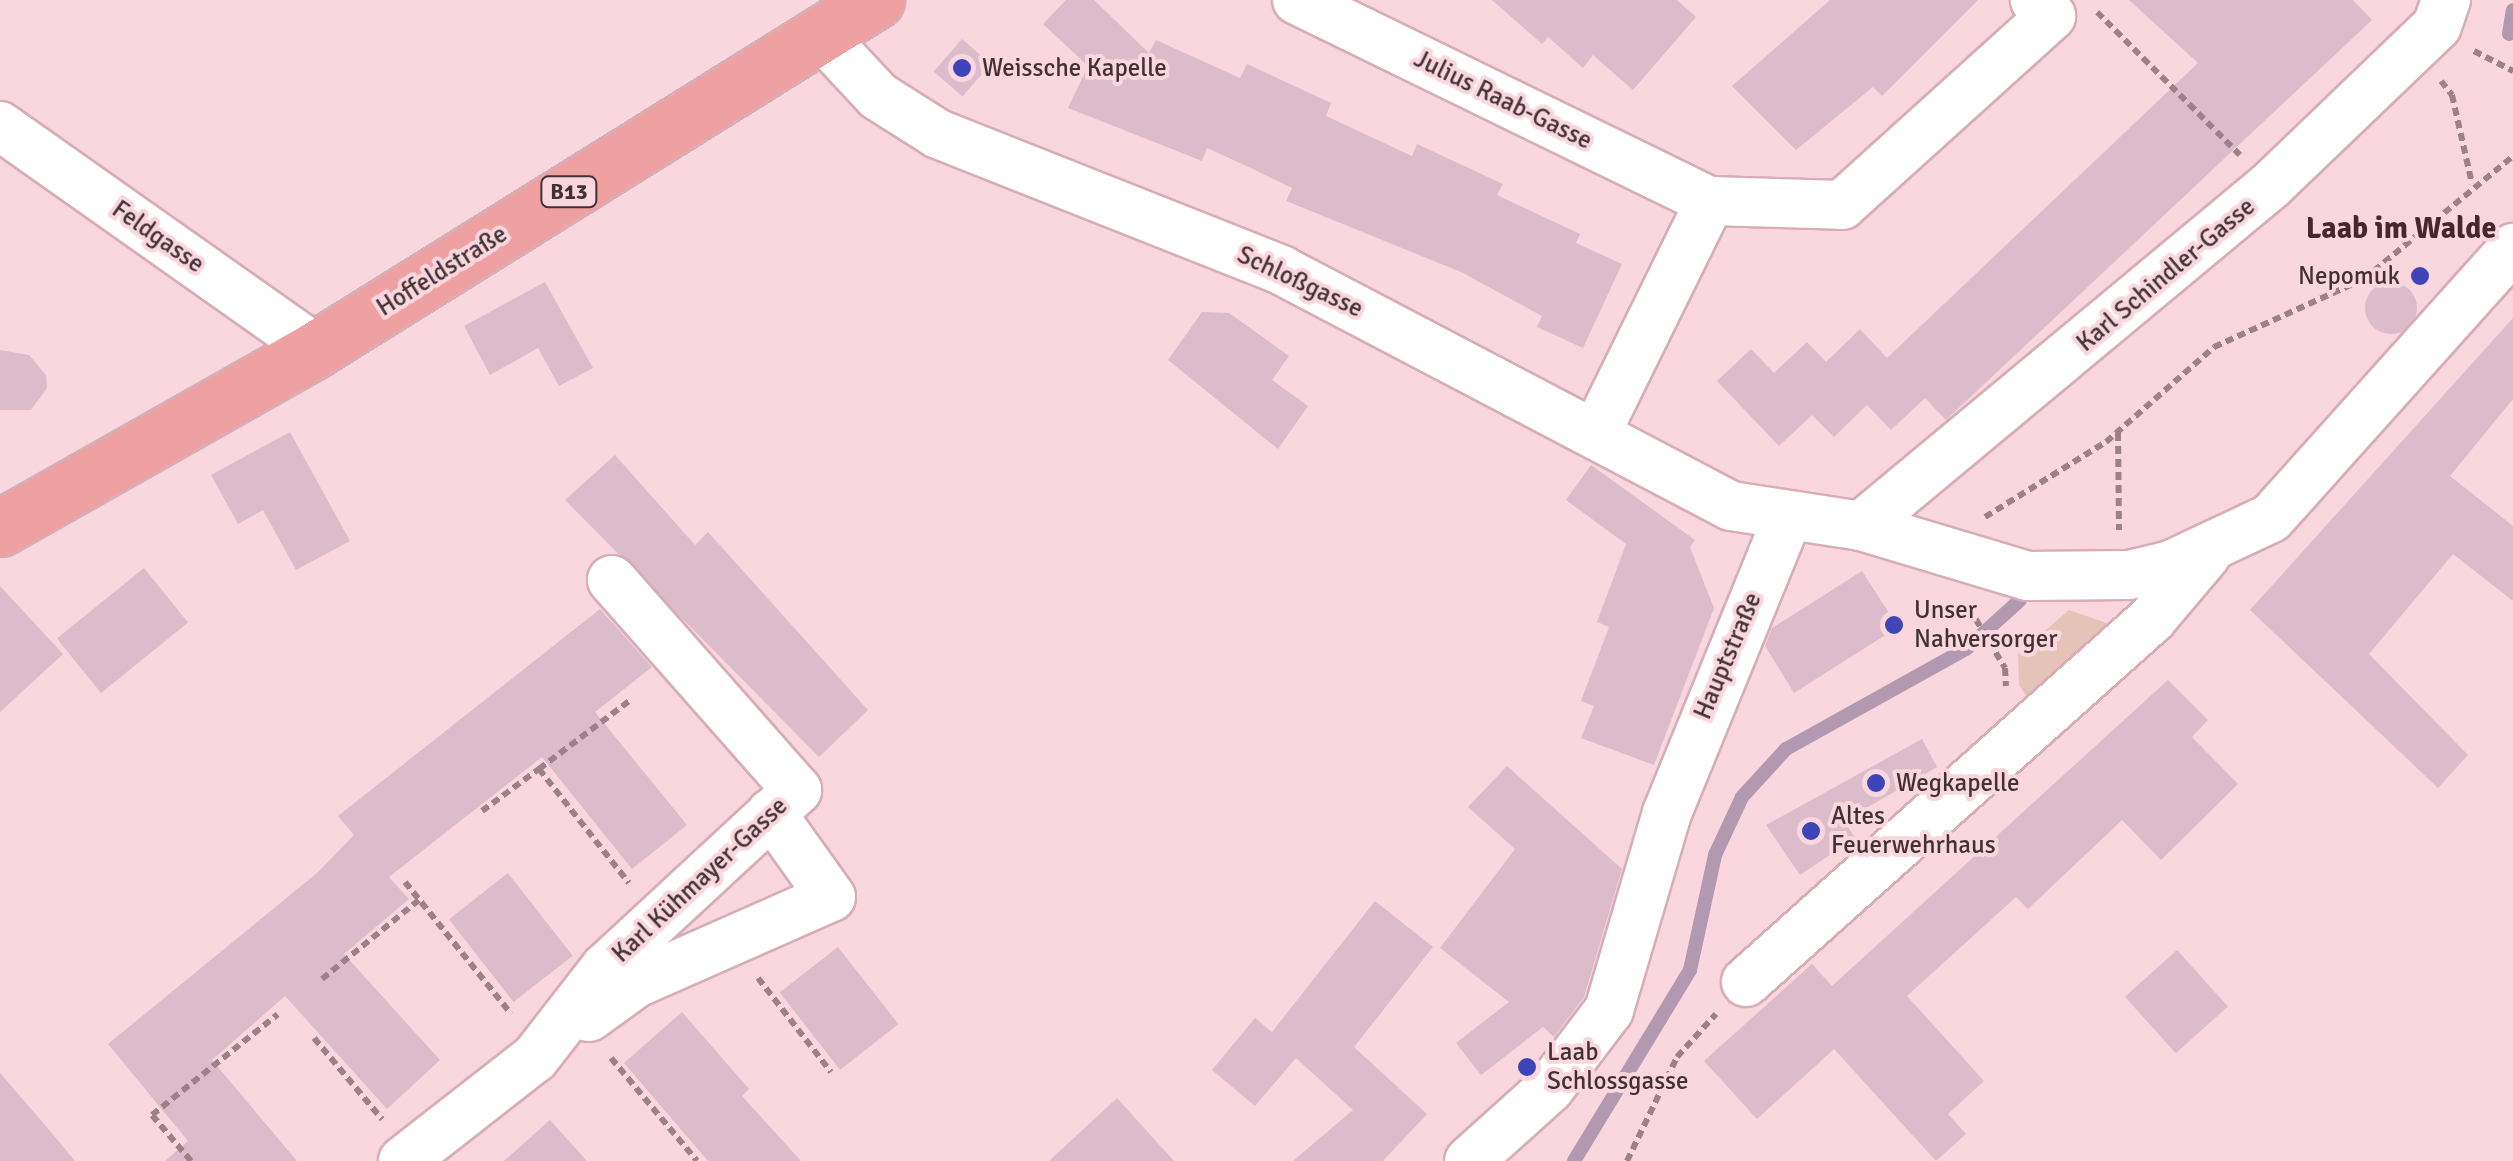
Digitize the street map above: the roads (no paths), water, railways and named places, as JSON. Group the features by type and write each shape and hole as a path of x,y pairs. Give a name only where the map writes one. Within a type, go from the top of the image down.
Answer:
{"main road":[{"name":"Hoffeldstraße","path":"0,528 316,349 876,0"}],"street":[{"name":"Julius Raab-Gasse","path":"1297,0 1710,201 1842,205 2043,8"},
{"name":"Karl Schindler-Gasse","path":"1862,526 2270,186 2437,26 2446,0"},
{"name":"Schloßgasse","path":"822,36 878,96 938,134 1281,270 1731,506 1788,516"},
{"name":"Feldgasse","path":"0,126 316,349"},
{"path":"1596,433 1710,201"},
{"path":"1788,516 1862,526 1990,567 2106,577 2206,554 2270,518 2306,484 2513,248"},
{"name":"Hauptstraße","path":"1474,1160 1549,1088 1609,1010 1666,813 1788,516"},
{"path":"1746,982 2152,619 2206,554"},
{"name":"Karl Kühmayer-Gasse","path":"421,1155 537,1054 605,968 797,790 612,580"},
{"path":"537,1054 636,983 831,896 771,814"}],"waterway":[{"path":"2509,34 2513,10"},
{"path":"1574,1161 1690,970 1715,855 1742,797 1786,749 1966,649 2020,600"}],"place":[{"name":"Weissche Kapelle","path":"962,68"},
{"name":"Nepomuk","path":"2420,276"},
{"name":"Unser Nahversorger","path":"1894,625"},
{"name":"Wegkapelle","path":"1876,783"},
{"name":"Altes Feuerwehrhaus","path":"1811,831"},
{"name":"Laab Schlossgasse","path":"1527,1067"}],"district":[{"name":"Laab im Walde","path":"2401,229"}]}
